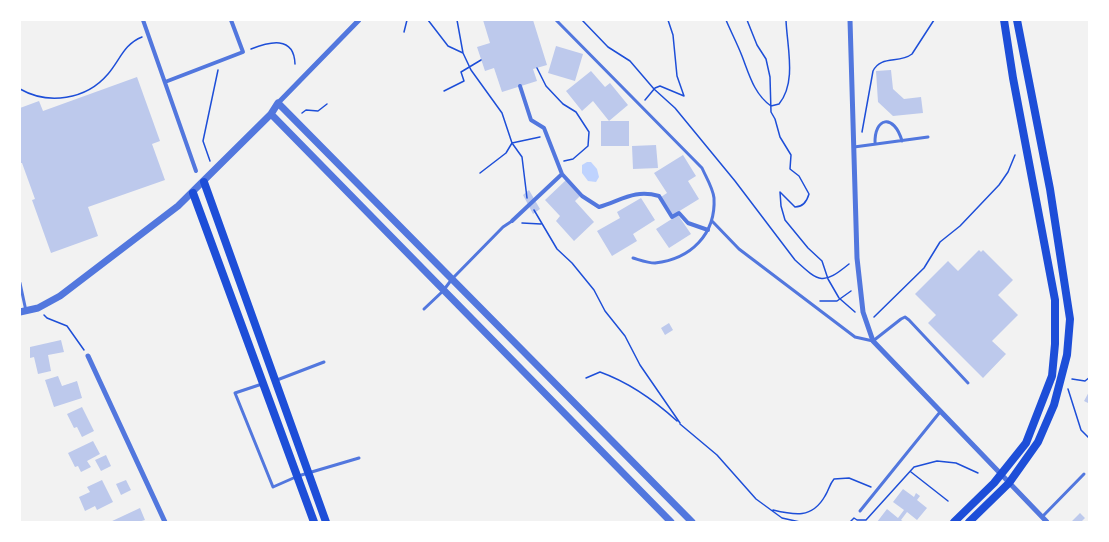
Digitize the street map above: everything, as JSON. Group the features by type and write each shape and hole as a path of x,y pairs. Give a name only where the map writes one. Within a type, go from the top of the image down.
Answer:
{"main road":[{"path":"954,522 1000,475 1026,443 1052,376 1055,300 1004,20"},
{"path":"969,522 1009,483 1038,442 1054,405 1067,355 1070,320 1050,189 1017,20"},
{"path":"204,182 326,522"},
{"path":"193,193 314,522"}],"street":[{"path":"143,20 196,171"},
{"path":"165,82 243,52 231,20"},
{"path":"23,311 38,308 60,296 193,193 359,20"},
{"path":"850,20 857,258 863,312 873,341 1047,522"},
{"path":"520,86 531,120 544,128 562,174 582,196 599,207 618,202 630,195 646,192 659,196 672,217 679,213 688,223 708,230"},
{"path":"278,103 692,522"},
{"path":"271,114 671,522"},
{"path":"512,221 562,174"},
{"path":"88,356 165,522"}],"lane":[{"path":"556,20 702,168 714,196 712,221 703,240 681,256 654,263 633,258"},
{"path":"875,144 877,130 886,122 893,123 898,128 902,141"},
{"path":"852,148 928,137"},
{"path":"424,309 503,227 512,221"},
{"path":"712,221 739,249 855,337 873,341 905,317 968,383"},
{"path":"20,283 23,311"},
{"path":"275,381 324,362"},
{"path":"264,384 235,393 273,487 298,476 359,458"},
{"path":"860,511 940,412"},
{"path":"1042,517 1084,474"}],"path":[{"path":"405,32 407,20"},
{"path":"428,20 448,46 463,53"},
{"path":"457,20 463,53 469,66 502,113 512,143 522,157 526,194"},
{"path":"582,20 608,47 630,61 654,89 675,108 709,148 795,260 819,279 828,279 857,258"},
{"path":"640,106 654,89 660,86 684,96 677,76 673,35 668,20"},
{"path":"726,20 749,78 764,101 771,106 779,104 787,94 790,71 786,20"},
{"path":"747,20 757,45 766,59 770,77 771,112 780,137 791,155 790,169 799,176 809,194 803,204 795,207 780,192 785,220 822,261 828,279 841,300 867,323 924,268 940,242 960,226 999,185 1008,172 1015,155"},
{"path":"852,148 863,130 876,65 881,61 907,58 934,20"},
{"path":"20,89 43,98 54,99 75,95 102,80 127,46 148,35"},
{"path":"243,52 267,43 277,42 291,50 295,64"},
{"path":"444,91 464,81 461,72 482,60"},
{"path":"210,162 203,141 219,61"},
{"path":"537,68 546,86 563,104 576,112 589,132 588,146 573,159 558,163"},
{"path":"302,114 306,110 318,111 327,104"},
{"path":"480,173 506,153 512,143 547,135"},
{"path":"536,214 557,249 594,290 605,311 625,336 640,365 680,423"},
{"path":"512,221 541,224"},
{"path":"806,301 841,300 849,292 860,287"},
{"path":"38,308 47,318 67,326 88,356"},
{"path":"586,378 600,372 617,378 663,408 717,455 756,499 782,518 800,522"},
{"path":"1062,378 1085,381 1089,377"},
{"path":"1062,378 1081,430 1089,439"},
{"path":"850,522 854,518 866,520 914,467 936,461 956,463 978,473"},
{"path":"911,472 948,501"},
{"path":"772,510 798,516 812,511 825,496 828,486 834,479 849,478 878,489"}],"water":[{"path":"591,162 597,169 599,177 596,182 588,181 582,173 582,165"}],"building":[{"path":"483,20 533,20 547,65 533,69 537,81 502,92 494,68 485,71 477,47 490,43"},
{"path":"556,46 583,54 575,81 548,73"},
{"path":"891,70 893,89 904,99 921,97 923,113 893,116 878,102 876,71"},
{"path":"591,71 605,87 610,83 628,105 609,121 593,101 582,111 566,91"},
{"path":"137,77 160,141 152,144 165,180 88,207 98,236 51,253 32,200 35,199 22,163 20,163 20,108 39,101 43,111"},
{"path":"601,121 629,121 629,146 601,146"},
{"path":"656,145 658,168 633,169 632,146"},
{"path":"683,155 696,176 688,181 699,199 673,215 661,197 667,193 654,173"},
{"path":"566,180 580,196 575,201 594,222 574,241 556,221 560,216 545,200"},
{"path":"529,190 540,209 533,214 523,195"},
{"path":"641,198 655,220 633,234 637,241 612,256 597,231 620,218 617,212"},
{"path":"678,215 691,234 669,248 656,229"},
{"path":"979,250 981,252 983,250 1013,280 998,295 1018,315 992,341 1006,354 983,378 928,323 936,315 915,294 948,261 958,271"},
{"path":"669,323 673,330 665,335 661,328"},
{"path":"61,340 64,352 48,355 51,371 38,374 34,357 30,358 30,347"},
{"path":"58,376 62,386 77,381 82,398 54,407 45,380"},
{"path":"1090,390 1090,404 1084,401"},
{"path":"82,407 94,431 82,437 67,414"},
{"path":"93,441 100,454 87,461 91,467 81,472 78,466 75,467 68,453"},
{"path":"106,455 111,466 101,471 95,460"},
{"path":"102,480 113,502 97,510 95,506 85,511 79,497 90,492 87,487"},
{"path":"126,480 131,490 121,495 116,484"},
{"path":"903,489 914,497 916,493 920,496 917,500 927,508 917,520 907,512 901,520 904,522 877,522 887,509 898,518 904,510 893,502"},
{"path":"140,508 145,520 110,522"},
{"path":"1080,513 1085,518 1081,522 1071,522"}]}
